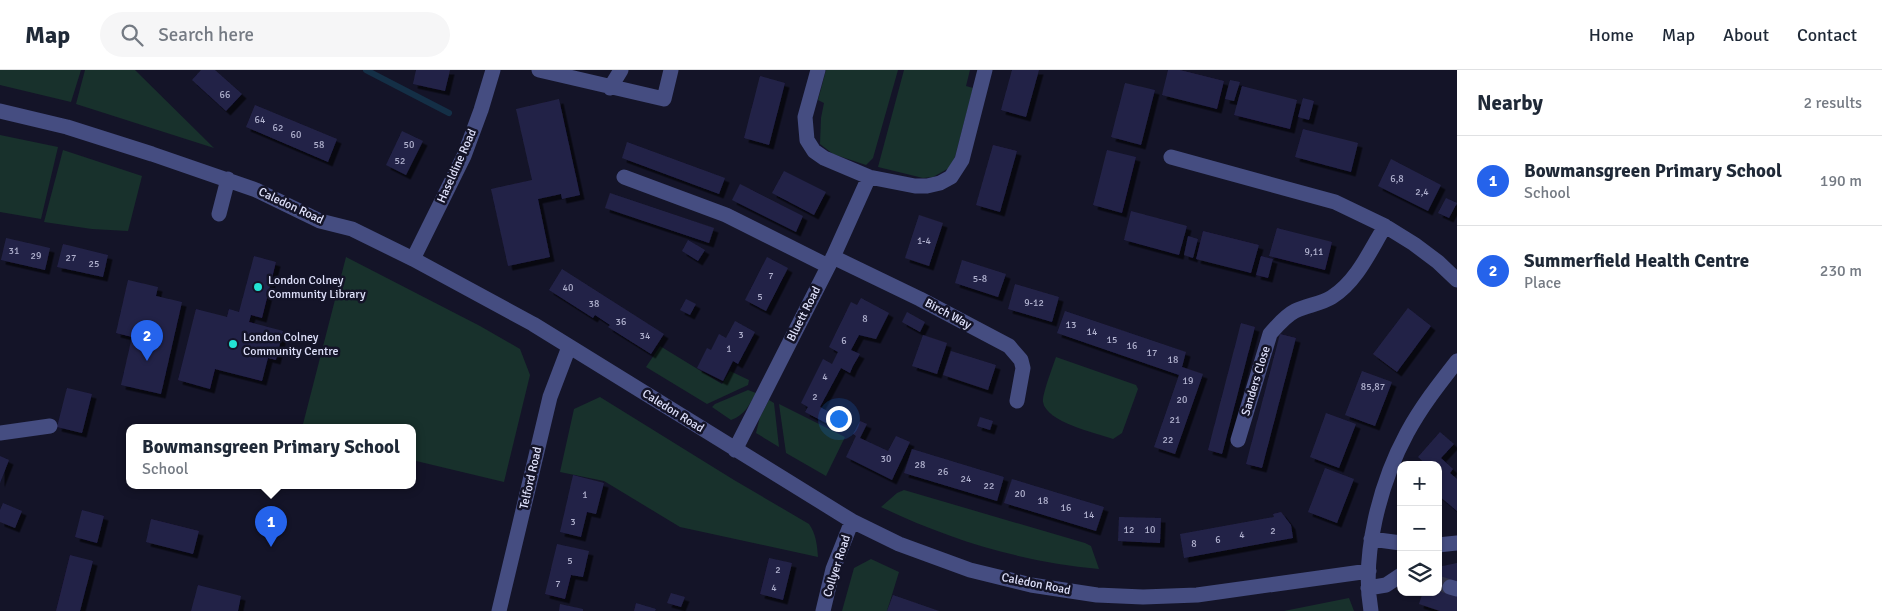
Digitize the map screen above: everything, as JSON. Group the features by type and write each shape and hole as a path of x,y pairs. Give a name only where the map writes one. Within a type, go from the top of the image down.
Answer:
{"street":[{"name":"Haseldine Road","path":"413,259 464,156 493,70"},
{"path":"539,70 580,75 610,88 664,99 671,70"},
{"path":"610,88 621,70"},
{"path":"818,70 805,117 807,140 814,152 869,177 915,186 928,186 940,183 951,176 962,160 985,70"},
{"name":"Caledon Road","path":"0,111 67,127 228,179 256,190 320,221 352,229 495,303 570,347 852,521 899,544 970,570 1031,585 1097,595 1143,597 1197,595 1369,571"},
{"path":"1171,158 1336,202 1385,226 1430,256 1457,280"},
{"name":"Birch Way","path":"624,177 726,215 830,262 920,299 1009,346 1020,360 1023,368 1017,401"},
{"name":"Bluett Road","path":"735,450 830,262 869,177"},
{"path":"219,214 228,179"},
{"name":"Sanders Close","path":"1238,440 1270,334 1281,321 1294,311 1330,299 1344,289 1353,278 1385,226"},
{"name":"Telford Road","path":"499,611 550,397 570,347"},
{"path":"1371,611 1368,588 1372,539 1393,464 1407,433 1430,396 1457,361"},
{"path":"0,433 50,426"},
{"name":"Collyer Road","path":"823,611 833,569 852,521"},
{"path":"1372,539 1397,542"},
{"path":"1442,545 1457,543"},
{"path":"1368,588 1386,585 1397,578"}],"green space":[{"path":"0,70 81,70 71,102 0,85"},
{"path":"85,70 135,70 214,148 76,104"},
{"path":"826,70 898,70 873,158 866,165 833,154 820,144 821,118 824,103 818,100"},
{"path":"904,70 970,70 966,86 973,88 955,157 949,168 933,177 923,178 878,167"},
{"path":"0,135 58,147 41,219 0,212"},
{"path":"63,150 142,176 128,231 92,229 44,222"},
{"path":"346,257 480,326 520,349 530,375 504,482 416,461 416,424 303,424"},
{"path":"660,346 722,384 730,371 749,380 748,385 707,404 646,367"},
{"path":"1056,357 1136,385 1138,389 1122,433 1113,439 1073,426 1062,421 1046,409 1043,398"},
{"path":"748,390 756,393 746,409 736,418 731,420 712,407 715,404"},
{"path":"600,397 809,524 816,539 818,557 680,527 604,481 560,472 574,409"},
{"path":"769,400 774,403 779,447 756,433 760,417"},
{"path":"779,404 845,437 826,476 786,453"},
{"path":"904,490 1085,543 1091,546 1099,569 1042,561 987,548 933,530 881,507 897,493"},
{"path":"871,559 899,572 887,611 842,611 854,568"},
{"path":"1349,598 1354,611 1284,611"}],"building":[{"path":"201,70 215,70 242,94 226,111 192,80"},
{"path":"416,70 450,70 445,91 413,84"},
{"path":"1012,70 1039,70 1026,117 1001,110"},
{"path":"1168,70 1180,70 1224,81 1217,109 1162,95"},
{"path":"760,76 785,83 769,145 744,138"},
{"path":"1230,80 1240,82 1234,101 1225,99"},
{"path":"1125,83 1155,90 1141,145 1111,137"},
{"path":"1242,86 1297,100 1290,129 1234,115"},
{"path":"1303,98 1314,101 1309,120 1298,117"},
{"path":"559,99 580,195 562,199 561,194 538,199 550,257 508,266 491,189 532,180 516,109"},
{"path":"255,105 337,139 328,162 246,127"},
{"path":"1303,129 1358,143 1351,172 1295,157"},
{"path":"402,131 423,141 406,175 386,165"},
{"path":"627,142 725,178 719,194 622,158"},
{"path":"993,145 1017,151 1000,212 976,205"},
{"path":"1107,150 1136,157 1122,213 1093,205"},
{"path":"1391,159 1441,185 1428,211 1378,186"},
{"path":"784,171 826,192 814,215 772,193"},
{"path":"740,184 803,216 796,232 732,200"},
{"path":"610,193 714,228 709,243 605,208"},
{"path":"1446,198 1457,203 1449,218 1438,213"},
{"path":"1131,211 1187,226 1179,255 1124,240"},
{"path":"919,215 943,223 929,266 905,258"},
{"path":"1277,228 1332,242 1325,270 1269,256"},
{"path":"1203,231 1259,245 1251,273 1196,259"},
{"path":"1188,236 1198,239 1193,258 1184,255"},
{"path":"6,238 50,248 45,270 1,260"},
{"path":"688,240 705,250 698,261 682,251"},
{"path":"63,244 108,255 103,277 57,267"},
{"name":"London Colney Community Centre","path":"254,256 276,262 262,318 251,315 249,322 283,331 276,360 268,358 262,381 215,369 210,389 178,380 196,309 227,317 229,309 239,312"},
{"path":"1261,256 1273,259 1268,278 1256,275"},
{"path":"767,257 788,268 766,311 745,300"},
{"path":"962,260 1006,274 998,297 955,283"},
{"path":"562,269 664,334 651,354 608,327 610,325 595,315 593,318 549,290"},
{"path":"128,280 158,287 156,296 182,302 161,394 121,385 132,337 116,333"},
{"path":"1015,284 1059,297 1052,322 1008,309"},
{"path":"861,298 889,313 876,339 859,335 851,350 860,354 850,373 841,368 820,407 831,413 826,423 805,412 808,407 801,403 823,359 832,364 838,352 829,347 851,302 857,305"},
{"path":"686,299 696,304 690,315 680,310"},
{"path":"1408,308 1431,326 1397,372 1373,354"},
{"path":"1065,311 1186,352 1182,367 1203,374 1175,454 1154,447 1179,375 1057,333"},
{"path":"907,312 925,322 920,332 902,322"},
{"path":"735,321 755,332 738,364 733,361 723,381 697,368 707,348 711,350 719,334 726,338"},
{"path":"1241,323 1255,327 1222,454 1208,450"},
{"path":"1280,334 1296,338 1262,468 1246,464"},
{"path":"923,335 947,343 937,374 912,366"},
{"path":"951,351 996,365 988,390 943,375"},
{"path":"1362,371 1392,382 1375,426 1345,415"},
{"path":"67,388 92,394 82,433 57,427"},
{"path":"1326,413 1356,424 1339,468 1310,457"},
{"path":"980,417 993,421 990,430 977,426"},
{"path":"860,421 867,424 860,438 888,451 896,436 910,442 892,480 846,457 856,436 853,434"},
{"path":"1440,432 1454,444 1441,458 1453,469 1450,473 1457,479 1457,511 1442,498 1442,461 1422,461 1418,457"},
{"path":"912,449 1004,477 997,501 904,473"},
{"path":"0,456 9,460 0,483"},
{"path":"1325,468 1354,479 1337,523 1308,512"},
{"path":"573,475 604,483 596,514 587,512 581,537 560,532"},
{"path":"1012,479 1104,507 1096,531 1004,503"},
{"path":"3,503 22,511 15,528 0,522 0,510"},
{"path":"82,510 104,516 97,543 75,537"},
{"path":"1281,512 1291,525 1293,538 1184,558 1180,534 1274,517 1273,514"},
{"path":"1119,517 1161,518 1160,543 1118,541"},
{"path":"151,519 199,531 193,554 146,542"},
{"path":"557,544 589,551 583,577 571,575 565,599 545,594"},
{"path":"70,555 93,561 80,611 56,611"},
{"path":"769,558 792,563 783,600 760,594"},
{"path":"1457,563 1457,611 1440,611 1419,604 1422,596 1442,596 1442,566"},
{"path":"198,585 241,596 238,611 191,611"},
{"path":"671,593 685,597 681,607 667,603"},
{"path":"893,595 939,611 887,611"},
{"path":"636,603 656,609 655,611 634,611"},
{"path":"560,604 583,609 583,611 559,611"}],"waterway":[{"path":"366,70 449,113"}],"tunnel":[{"path":"1442,584 1450,587"}],"place":[{"name":"London Colney Community Library","path":"258,287"},
{"name":"London Colney Community Centre","path":"233,344"},
{"name":"Summerfield Health Centre","path":"147,361"},
{"name":"Bowmansgreen Primary School","path":"271,547"}]}
